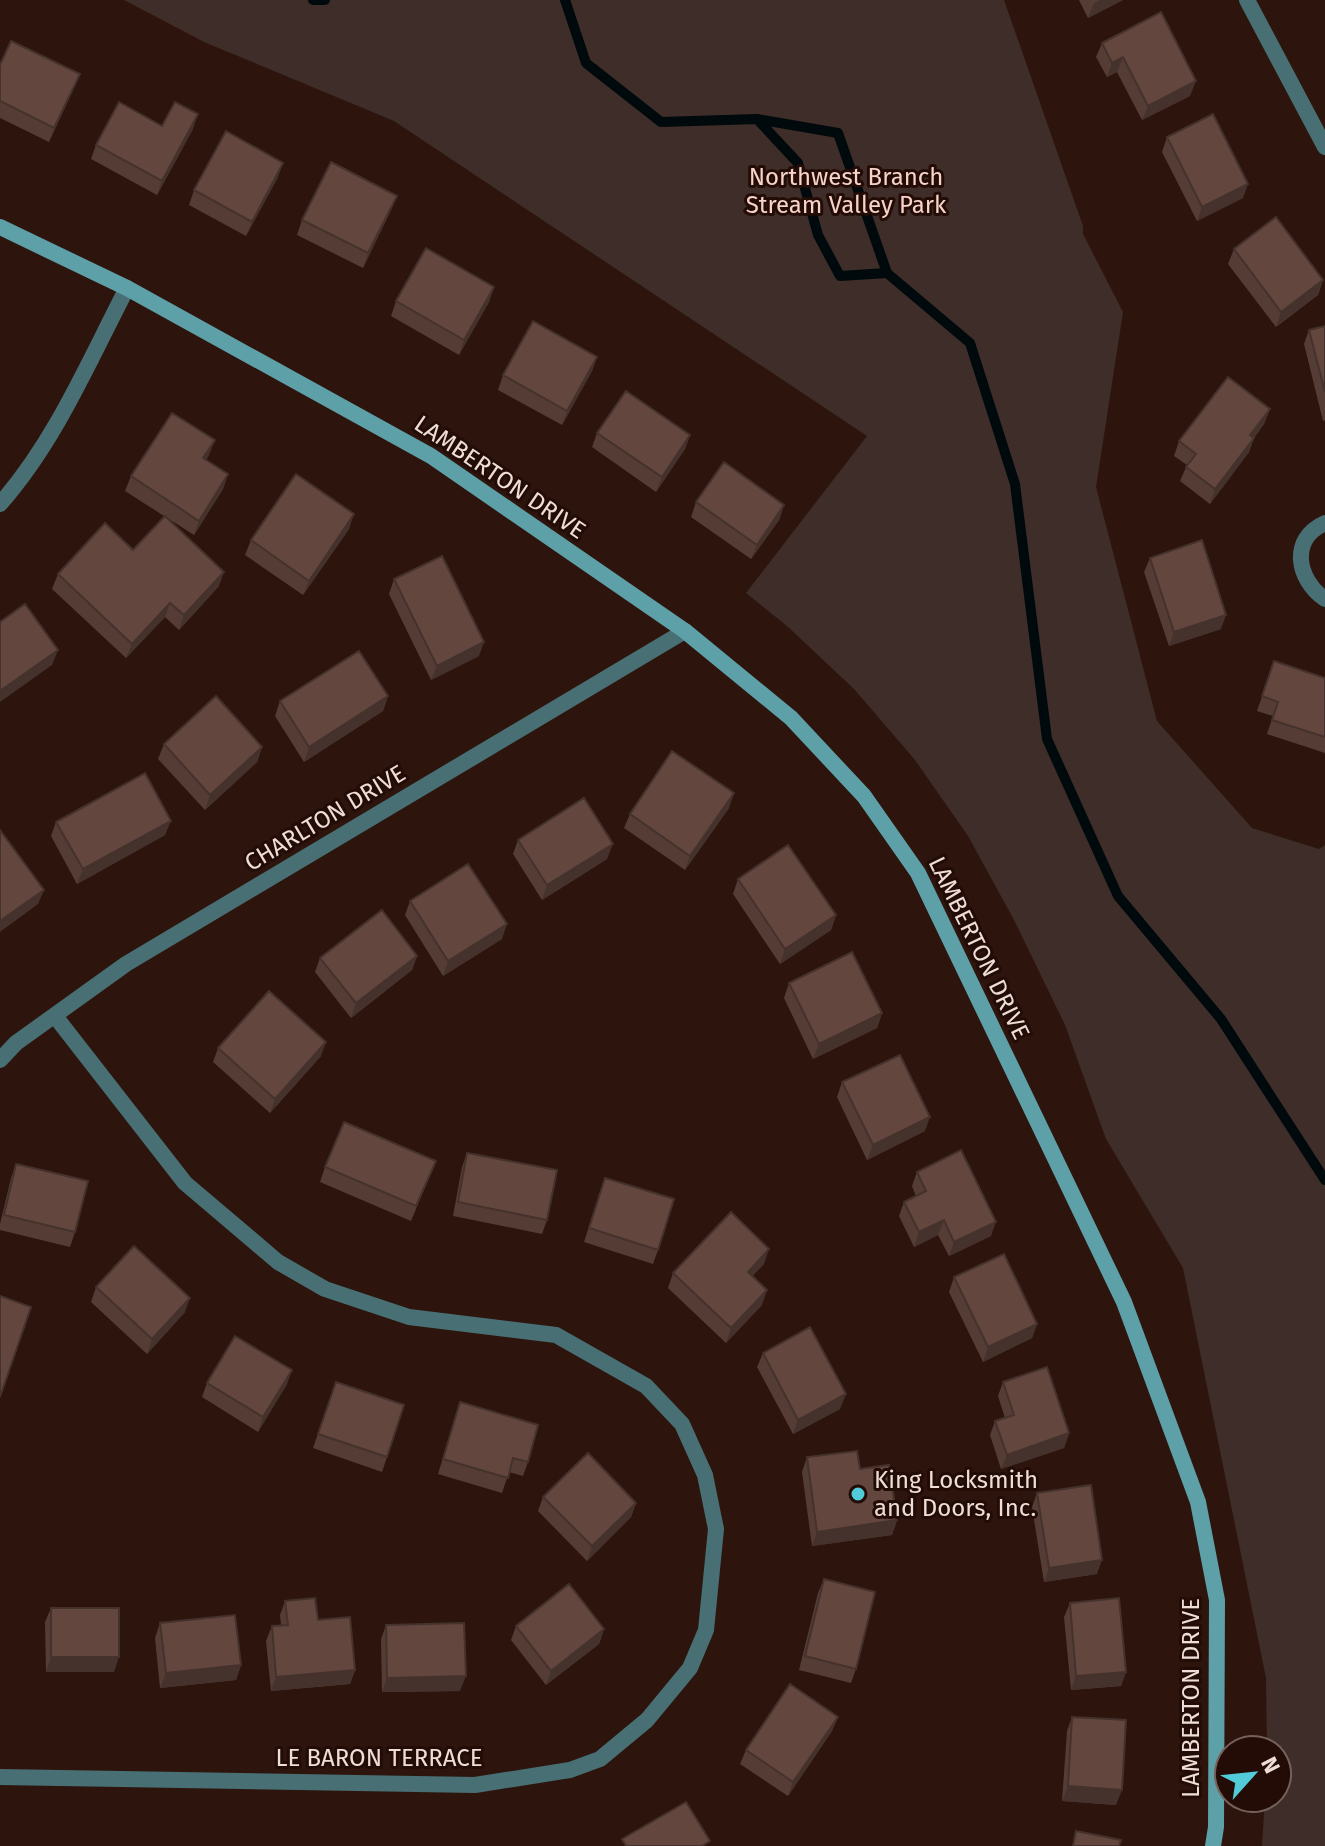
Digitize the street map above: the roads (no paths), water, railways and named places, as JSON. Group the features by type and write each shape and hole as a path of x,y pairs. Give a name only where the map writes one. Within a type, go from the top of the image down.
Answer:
{"street":[{"path":"1247,0 1325,147"},
{"name":"LAMBERTON DRIVE","path":"0,227 127,288 431,456 685,631 791,718 864,796 918,873 1124,1302 1198,1502 1217,1600 1216,1827 1213,1846"},
{"path":"0,504 17,485 56,425 127,288"},
{"path":"1325,523 1309,535 1302,549 1301,564 1313,591 1325,599"},
{"name":"CHARLTON DRIVE","path":"0,1060 16,1043 126,964 685,631"},
{"name":"LE BARON TERRACE","path":"0,1777 475,1785 570,1770 600,1759 647,1720 690,1668 706,1630 716,1529 705,1475 682,1424 646,1386 556,1335 409,1317 325,1289 278,1262 185,1183 55,1016"}],"waterway":[{"path":"313,0 325,0"},
{"path":"565,0 586,63 661,122 757,119 838,133 887,273 970,343 1015,484 1047,739 1118,896 1221,1019 1325,1180"},
{"path":"757,119 798,163 818,235 840,276 887,273"}],"place":[{"name":"King Locksmith and Doors, Inc.","path":"858,1494"}],"park label":[{"name":"Northwest Branch Stream Valley Park","path":"846,191"}]}
